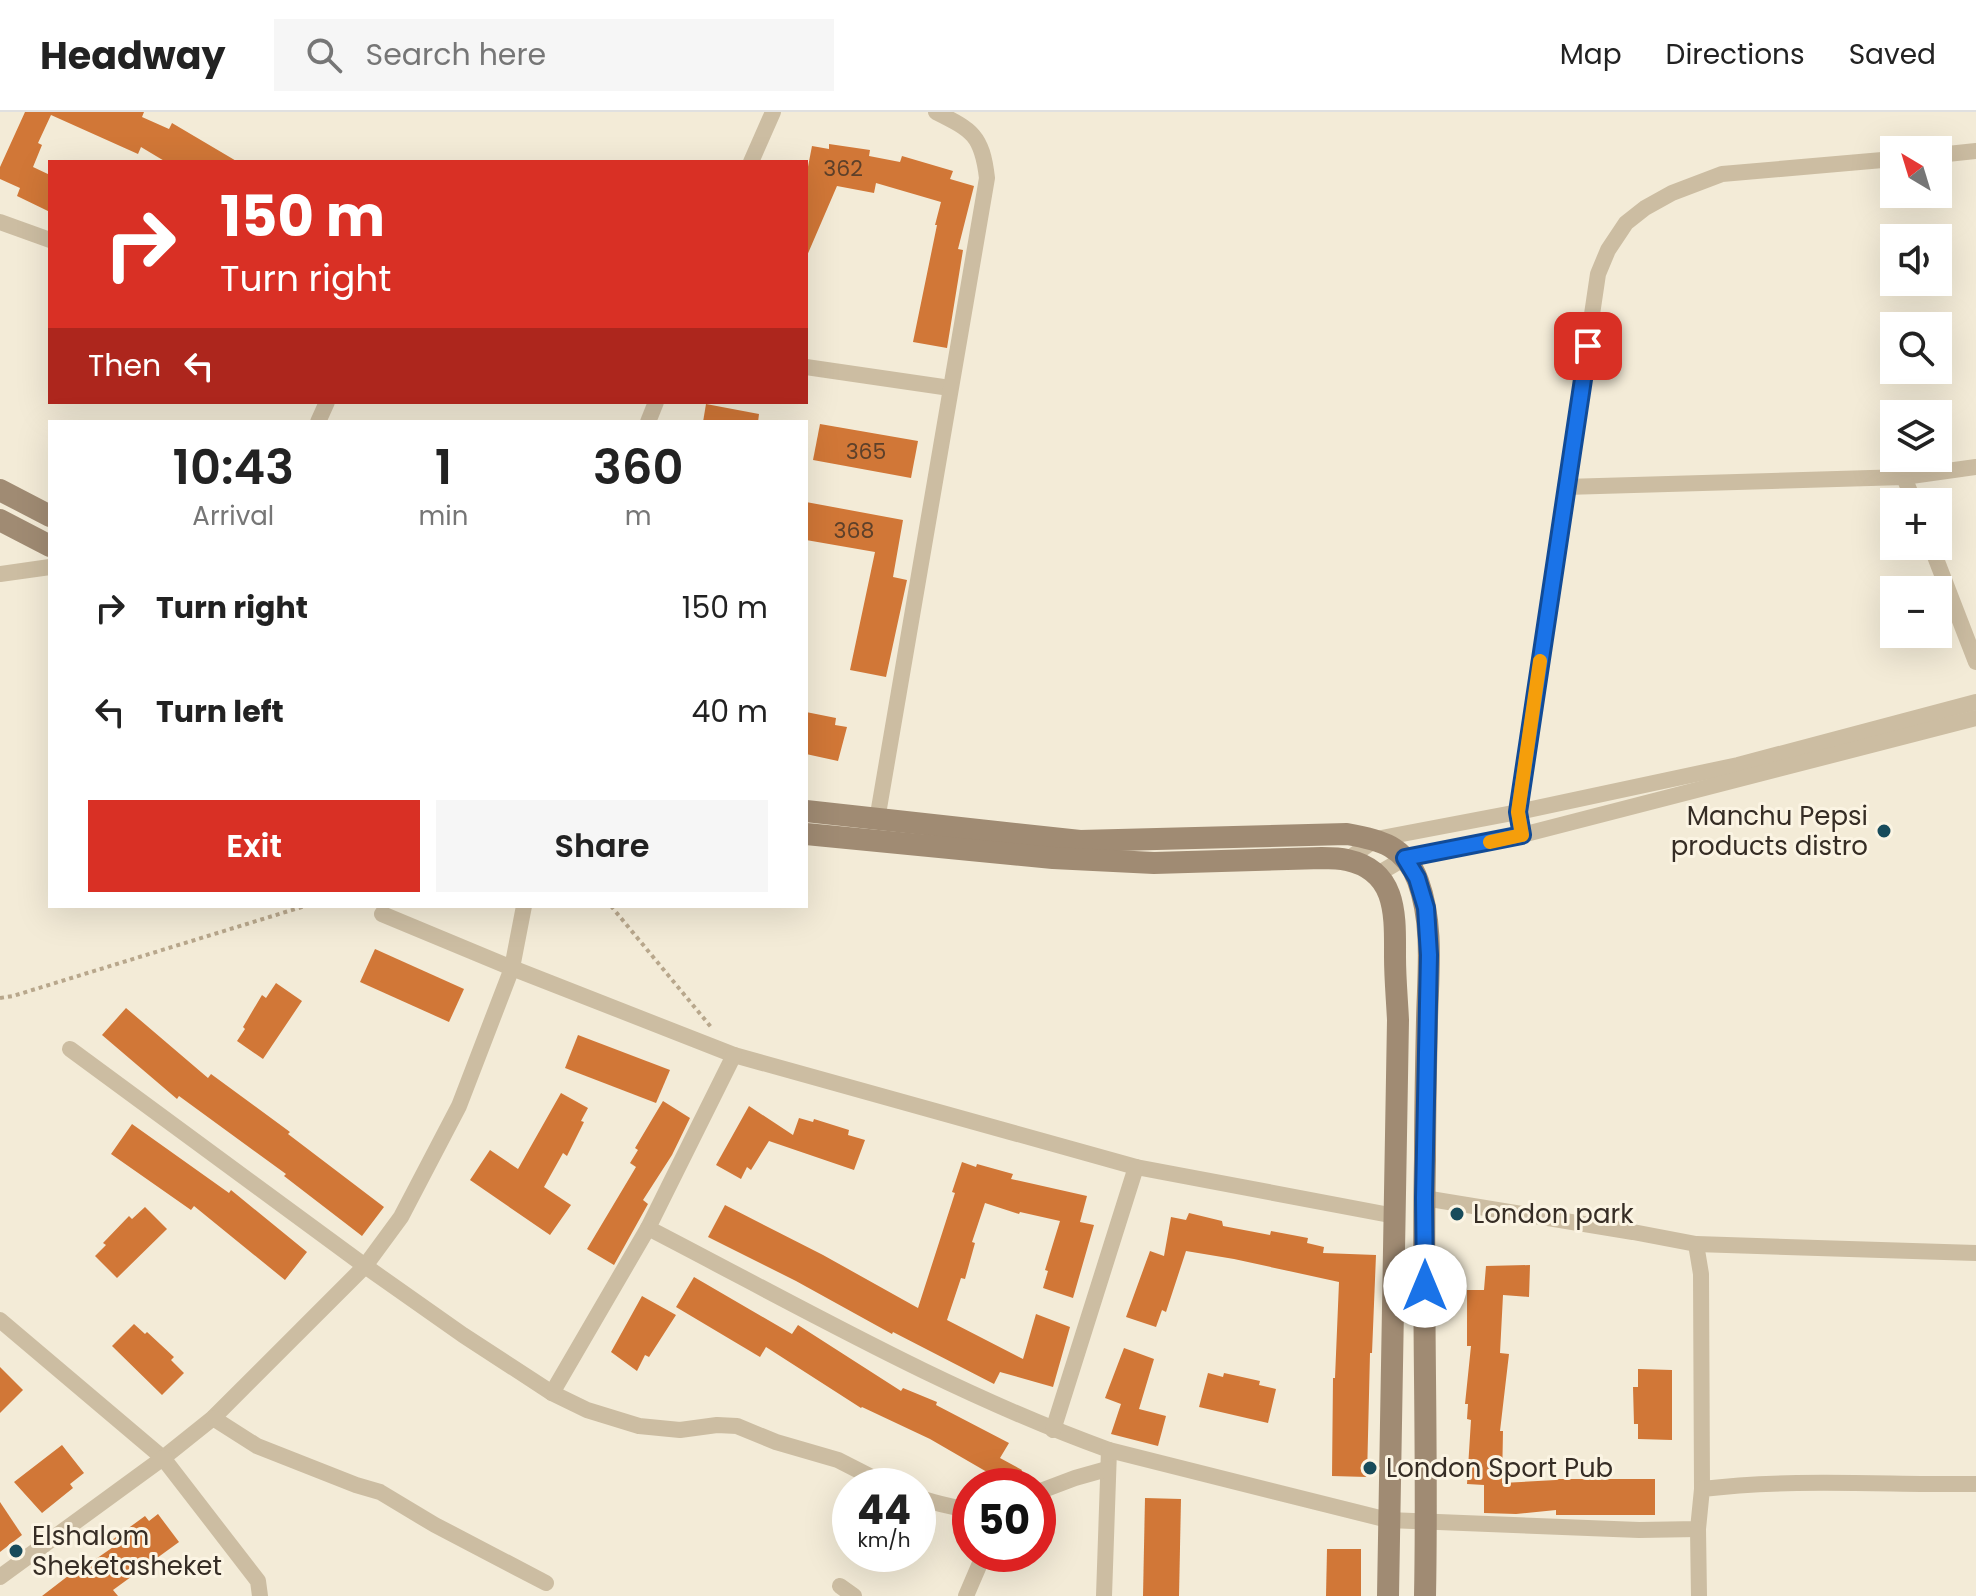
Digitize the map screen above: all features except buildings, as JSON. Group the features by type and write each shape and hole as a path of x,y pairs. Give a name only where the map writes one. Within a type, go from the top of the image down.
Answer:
{"main road":[{"path":"0,490 48,515"},
{"path":"0,520 48,545"},
{"path":"808,811 1080,841 1347,834 1376,839 1392,846 1405,858 1417,878 1426,908 1429,955 1424,1198 1425,1596"},
{"path":"808,834 1053,858 1140,863 1347,860 1364,866 1387,887 1396,928 1398,1020 1388,1596"}],"street":[{"path":"752,160 773,112"},
{"path":"877,820 987,178 984,156 976,138 962,125 936,112"},
{"path":"1952,154 1976,151"},
{"path":"1522,835 1518,812 1565,487 1598,274 1608,250 1626,223 1645,208 1672,193 1722,174 1880,160"},
{"path":"0,222 48,239"},
{"path":"808,367 950,388"},
{"path":"1565,487 1904,477 1976,467"},
{"path":"1904,477 1908,488"},
{"path":"1936,560 1976,662"},
{"path":"0,574 48,567"},
{"path":"1347,860 1376,839 1738,765 1976,702"},
{"path":"1376,875 1405,858 1522,835 1976,718"},
{"path":"0,1577 213,1418 365,1266 401,1217 459,1106 512,968 524,908"},
{"path":"382,914 734,1055 1136,1167 1395,1216"},
{"path":"70,1049 365,1266 552,1393 587,1410 639,1426 680,1430 737,1426 854,1468"},
{"path":"552,1393 648,1228 734,1055"},
{"path":"1053,1430 1136,1167"},
{"path":"1424,1198 1696,1244 1976,1253"},
{"path":"648,1228 926,1372 1053,1430 1109,1450 1388,1520 1639,1530 1698,1529"},
{"path":"1696,1244 1701,1274 1699,1596"},
{"path":"0,1320 163,1458 258,1581 260,1596"},
{"path":"213,1418 257,1446 380,1492 435,1525 546,1583"},
{"path":"1104,1596 1109,1450"},
{"path":"1056,1485 1107,1469"},
{"path":"1702,1489 1739,1484 1976,1484"},
{"path":"966,1596 976,1572"}],"path":[{"path":"0,998 299,908"},
{"path":"613,908 734,1055"}],"slow traffic":[{"path":"1490,842 1522,835 1518,812 1540,661"}],"place":[{"name":"Manchu Pepsi products distro","path":"1884,831"},
{"name":"London park","path":"1457,1214"},
{"name":"London Sport Pub","path":"1370,1468"},
{"name":"Elshalom Sheketasheket","path":"16,1551"}],"route":[{"path":"1425,1286 1429,955 1426,908 1417,878 1405,858 1522,835 1518,812 1588,346"}]}
